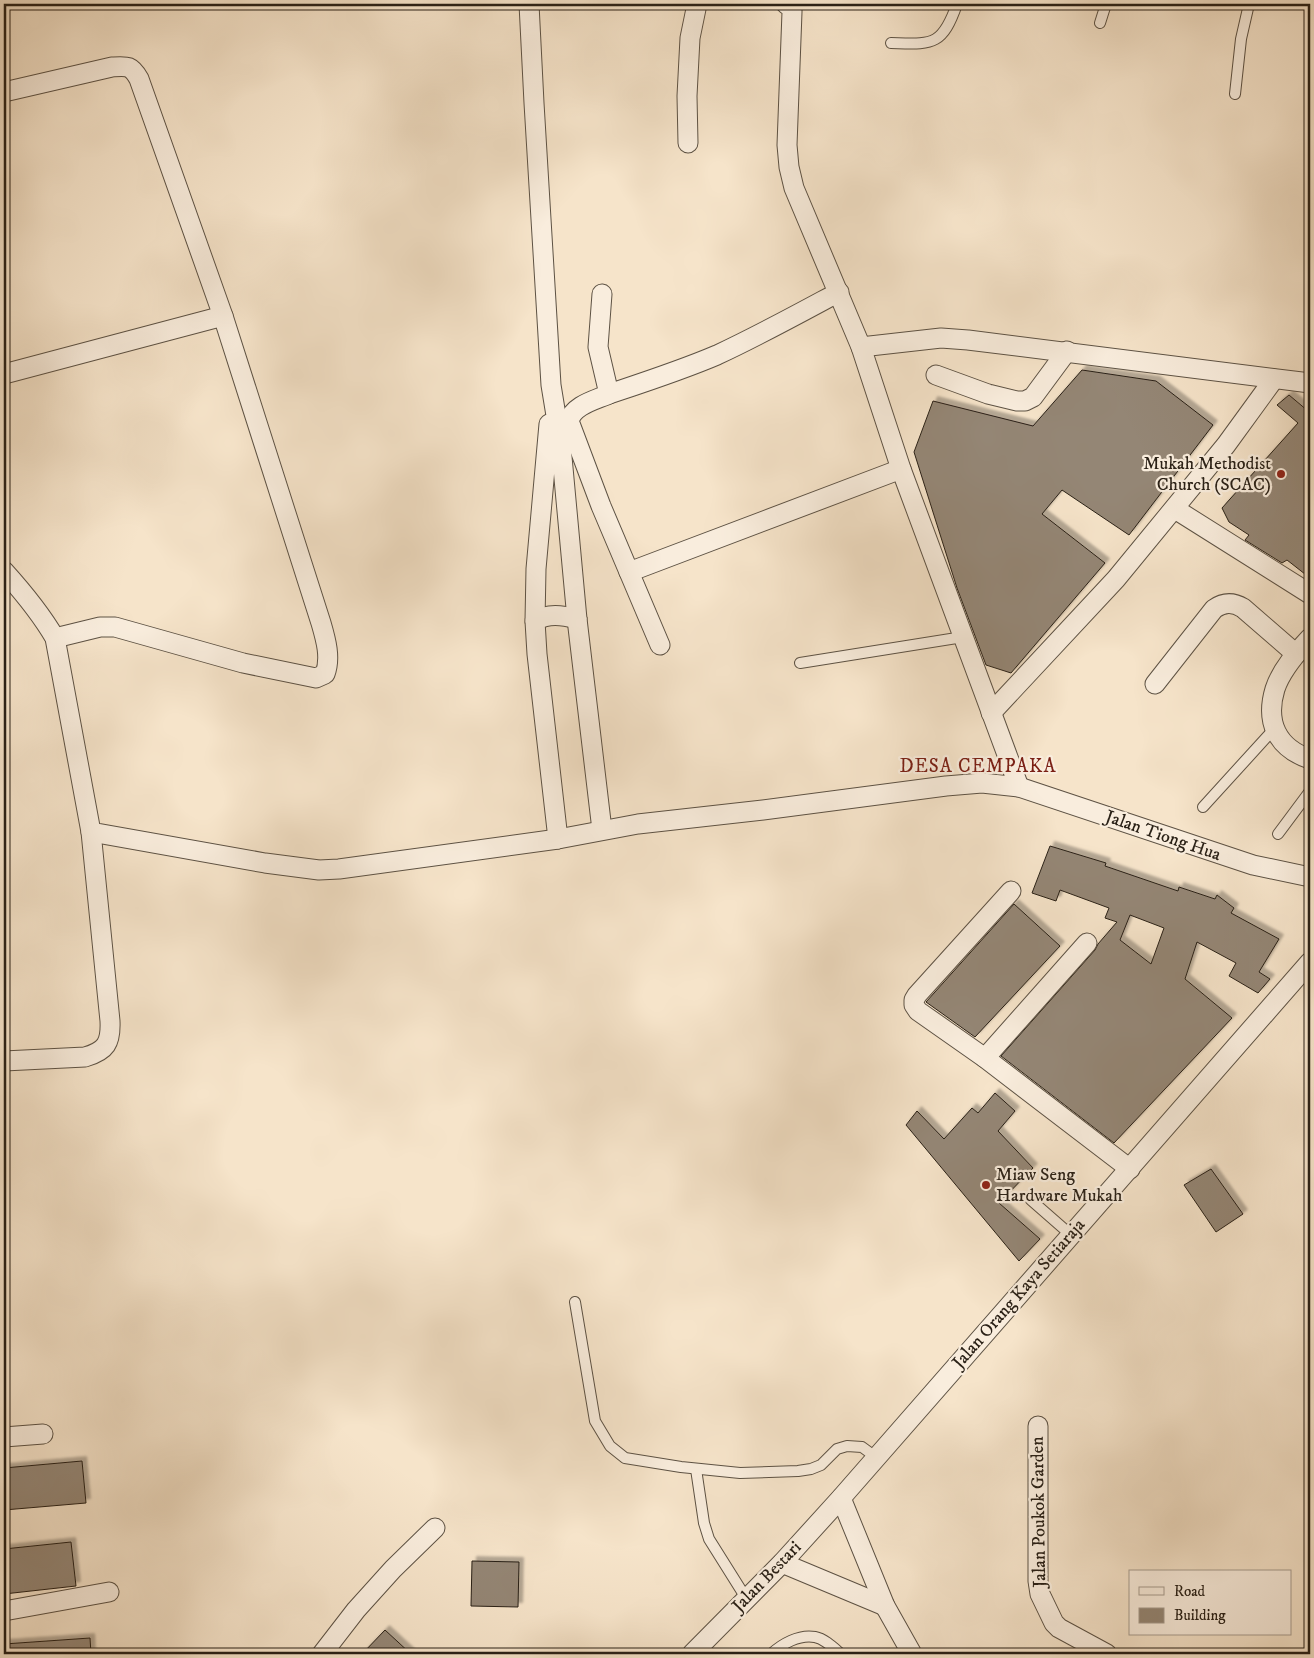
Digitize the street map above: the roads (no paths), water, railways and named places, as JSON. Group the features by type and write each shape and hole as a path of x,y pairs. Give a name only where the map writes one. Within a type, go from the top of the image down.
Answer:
{"street":[{"path":"529,4 551,385 561,446 577,619 602,830"},
{"path":"688,143 687,96 690,38 697,4"},
{"path":"786,4 792,8 787,145 789,167 794,188 861,347 901,469 1019,787"},
{"path":"4,92 112,66 128,66 134,70 144,89 223,316 325,636 328,661 325,674 316,678 279,672 243,663 115,627 100,627 55,638"},
{"path":"660,645 601,506 569,421 573,412 610,394 715,356 839,292"},
{"path":"602,294 598,347 610,394"},
{"path":"4,374 223,316"},
{"path":"861,347 942,338 1067,351 1274,379 1310,382"},
{"path":"936,375 988,394 1016,401 1025,401 1032,397 1067,351"},
{"path":"991,713 1116,579 1226,445 1274,379"},
{"path":"551,385 548,453 536,569 535,621 558,839"},
{"path":"629,572 901,469"},
{"path":"1175,509 1310,594"},
{"path":"4,571 45,621 55,638 91,832 110,1021 110,1031 106,1047 97,1054 85,1057 4,1061"},
{"path":"1155,684 1214,609 1227,603 1236,604 1243,608 1296,654"},
{"path":"535,621 553,615 577,619"},
{"path":"1310,638 1296,654 1276,688 1272,716 1274,729 1285,745 1299,755 1310,759"},
{"name":"Jalan Tiong Hua","path":"91,832 265,863 319,870 353,868 558,839 602,830 682,818 982,783 1019,787 1245,863 1310,877"},
{"path":"1011,892 914,1000 914,1005 918,1011 985,1058 1130,1169"},
{"path":"985,1058 1087,944"},
{"name":"Jalan Orang Kaya Setiaraja","path":"842,1498 1310,962"},
{"name":"Jalan Poukok Garden","path":"1038,1426 1038,1581 1040,1594 1050,1618 1059,1628 1107,1654"},
{"path":"4,1437 43,1434"},
{"path":"842,1498 885,1606 912,1654"},
{"name":"Jalan Bestari","path":"692,1654 782,1563 842,1498"},
{"path":"322,1654 356,1610 393,1569 435,1528"},
{"path":"782,1563 885,1606"},
{"path":"4,1611 109,1592"}],"lane":[{"path":"891,43 925,43 940,38 957,4"},
{"path":"1100,23 1106,4"},
{"path":"1235,94 1241,39 1249,4"},
{"path":"800,663 963,637"},
{"path":"1203,807 1274,729"},
{"path":"1278,834 1310,791"},
{"path":"1031,1200 1071,1235"},
{"path":"575,1302 595,1421 610,1446 625,1458 740,1474 810,1469 821,1465 837,1450 847,1446 862,1447 877,1458"},
{"path":"696,1469 704,1523 709,1539 746,1598"},
{"path":"771,1654 786,1642 804,1637 824,1640 841,1654"}],"place":[{"name":"Mukah Methodist Church (SCAC)","path":"1281,474"},
{"name":"Miaw Seng Hardware Mukah","path":"986,1185"}],"district":[{"name":"DESA CEMPAKA","path":"978,766"}]}
